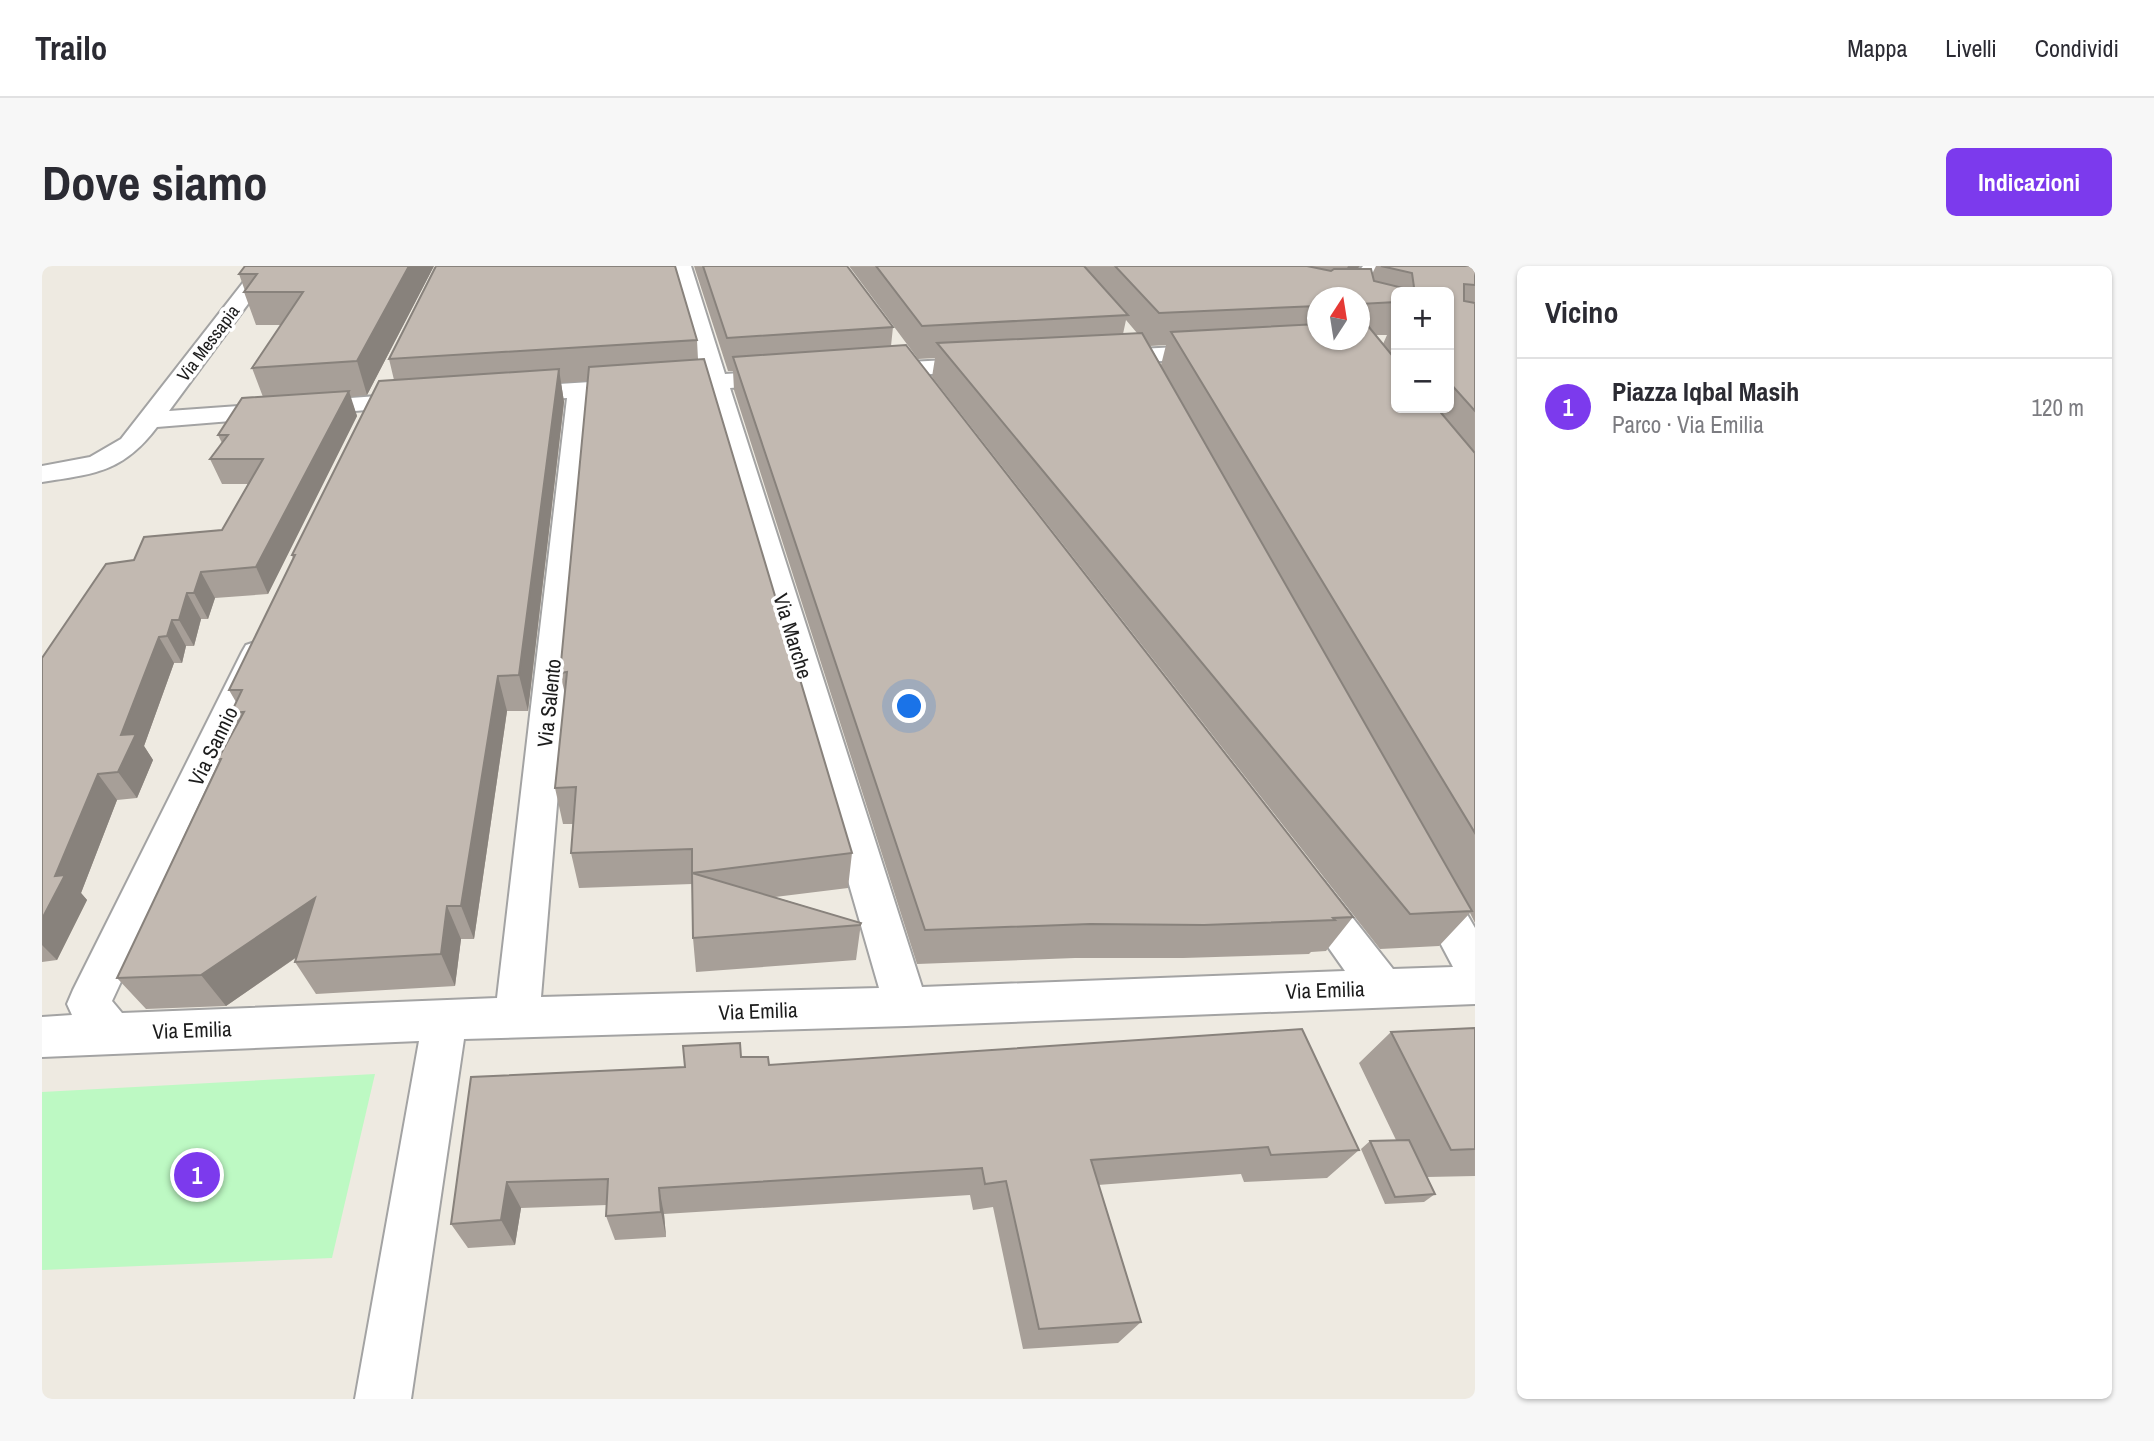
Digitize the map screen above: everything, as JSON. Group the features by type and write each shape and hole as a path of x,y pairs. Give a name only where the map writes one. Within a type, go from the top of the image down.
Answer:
{"street":[{"name":"Via Messapia","path":"42,474 81,469 111,460 130,445 267,266"},
{"name":"Via Marche","path":"681,266 906,1007"},
{"path":"1356,287 1374,266"},
{"path":"890,340 935,402"},
{"path":"1073,360 1236,351"},
{"path":"854,372 1005,363"},
{"path":"486,395 813,375"},
{"name":"Via Salento","path":"517,1017 580,389"},
{"path":"149,420 384,390 445,398"},
{"path":"360,440 384,390"},
{"name":"Via Sannio","path":"110,1033 89,1003 270,628"},
{"path":"1415,858 1475,968"},
{"path":"1289,866 1382,988"},
{"name":"Via Emilia","path":"42,1037 517,1017 906,1007 1475,985"},
{"path":"383,1399 445,1020"}],"green space":[{"path":"375,1074 332,1258 42,1270 42,1092"}],"building":[{"path":"245,266 409,266 357,361 252,368 303,292 244,292 257,274 239,274"},
{"path":"436,266 675,266 697,340 389,359"},
{"path":"703,266 847,266 893,327 727,338"},
{"path":"876,266 1084,266 1128,315 922,326"},
{"path":"1115,266 1307,266 1331,271 1371,269 1374,281 1399,287 1391,287 1391,302 1370,303 1370,287 1307,287 1307,306 1159,313"},
{"path":"1381,266 1475,266 1475,285 1464,284 1464,301 1475,303 1475,411 1454,388 1454,287 1414,287 1412,273"},
{"path":"1307,325 1307,350 1370,350 1370,328 1391,354 1391,413 1441,413 1475,453 1475,833 1171,332"},
{"path":"1142,333 1472,911 1410,914 937,343"},
{"path":"906,345 1353,917 1204,925 1090,924 925,930 733,357"},
{"path":"704,359 852,853 692,873 692,849 571,853 576,787 555,788 567,672 560,673 589,367"},
{"path":"559,369 519,675 498,676 461,906 447,906 441,954 295,962 315,898 201,975 117,978 221,759 218,759 244,712 231,713 242,690 229,690 295,555 292,555 379,381"},
{"path":"349,391 256,567 201,572 194,593 187,593 179,620 172,620 167,636 159,637 121,735 136,734 118,772 98,774 55,876 65,875 42,919 42,658 106,564 134,560 144,537 222,530 263,459 210,459 228,435 218,435 242,398"},
{"path":"692,873 861,923 693,938"},
{"path":"1475,1028 1475,1149 1451,1150 1391,1032"},
{"path":"1302,1029 1359,1150 1271,1155 1268,1147 1091,1160 1141,1322 1039,1329 1006,1181 985,1184 982,1168 659,1188 661,1212 606,1216 608,1179 507,1182 501,1220 451,1224 471,1077 685,1067 683,1046 740,1043 741,1057 768,1057 769,1065"},
{"path":"1409,1140 1435,1194 1395,1197 1370,1141"}],"place":[{"name":"Piazza Iqbal Masih","path":"197,1175"}]}
